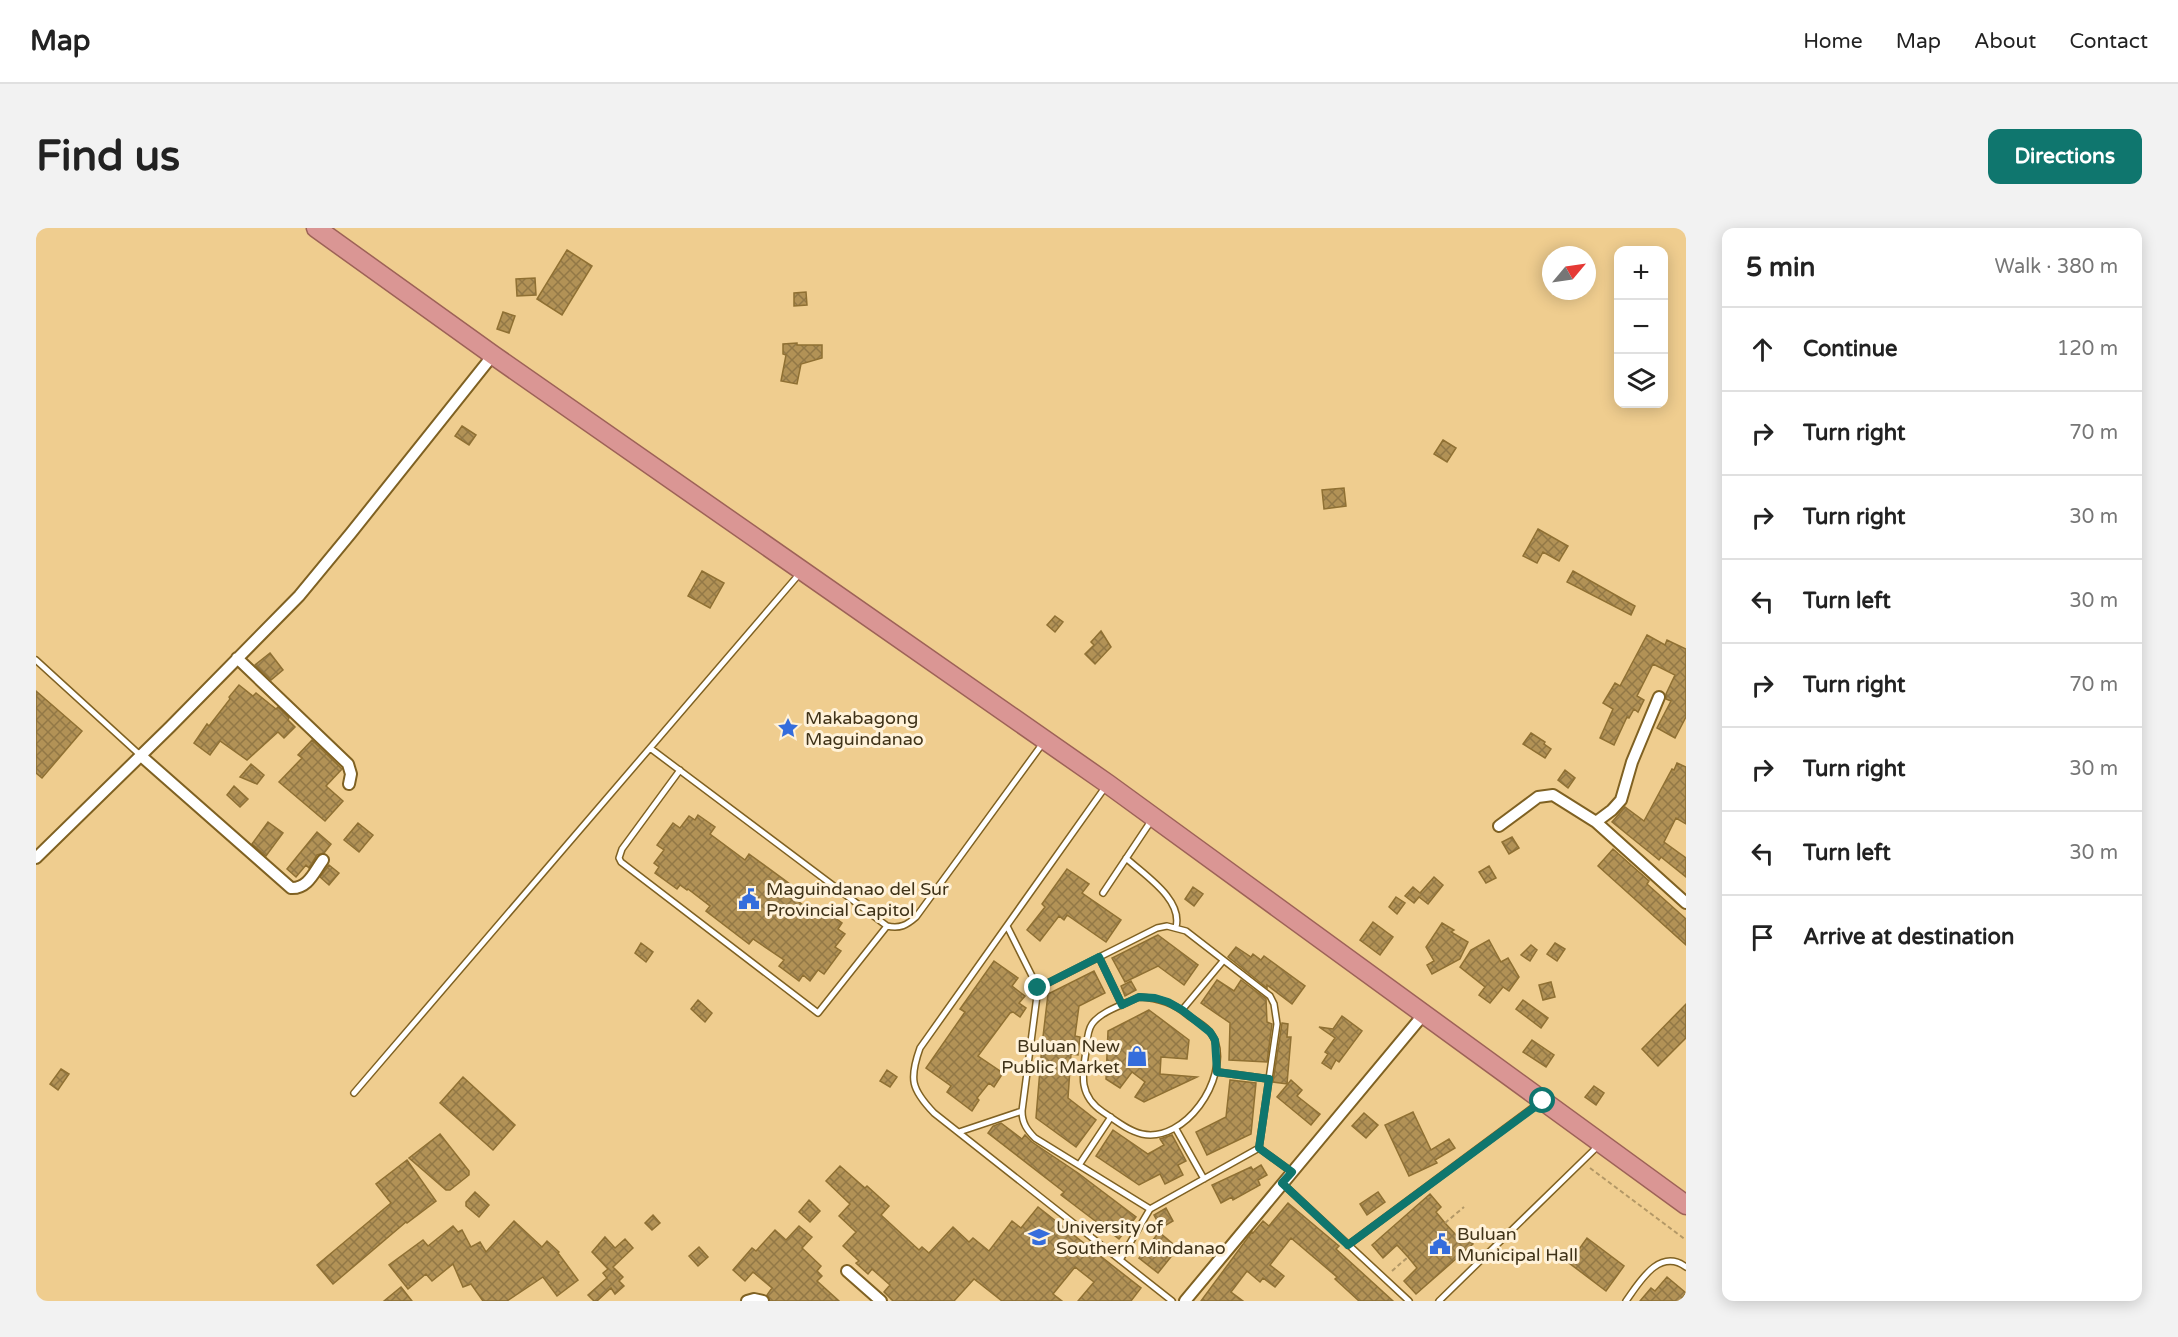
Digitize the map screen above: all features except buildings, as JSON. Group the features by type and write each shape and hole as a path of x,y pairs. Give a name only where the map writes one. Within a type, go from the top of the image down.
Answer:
{"highway":[{"path":"316,228 493,355 1108,784 1686,1205"}],"street":[{"path":"36,858 141,755 314,578 493,355"},
{"path":"237,658 348,764 351,774 349,784"},
{"path":"1596,822 1621,800 1632,762 1659,698"},
{"path":"141,755 291,888 299,888 306,884 323,860"},
{"path":"1499,826 1538,797 1553,795 1596,822 1686,903"},
{"path":"1185,1301 1423,1015"},
{"path":"848,1272 880,1301"},
{"path":"747,1301 754,1299 763,1301"}],"lane":[{"path":"354,1093 802,571"},
{"path":"36,660 141,755"},
{"path":"650,748 887,926 901,927 916,917 1046,741"},
{"path":"680,770 622,849 619,858 621,862 818,1013 887,926"},
{"path":"1108,784 920,1048 912,1076 916,1092 934,1113 1172,1301"},
{"path":"1103,893 1153,817"},
{"path":"1126,858 1169,898 1177,913 1176,927"},
{"path":"1007,926 1038,988 1022,1111 1022,1120 1027,1130 1035,1138 1150,1209"},
{"path":"1038,988 1157,928 1167,926 1186,931 1270,996 1274,1004 1277,1024 1259,1148"},
{"path":"1099,957 1122,1005"},
{"path":"1182,1010 1223,961"},
{"path":"1139,997 1168,1002 1210,1032 1215,1040 1217,1072 1204,1100 1176,1130 1143,1135 1132,1131 1094,1106 1086,1092 1082,1078 1091,1025 1099,1017 1122,1005 1139,997"},
{"path":"1217,1072 1269,1079"},
{"path":"1348,1245 1543,1101"},
{"path":"959,1132 1022,1111"},
{"path":"1079,1165 1111,1117"},
{"path":"1176,1130 1204,1179"},
{"path":"1439,1301 1601,1143"},
{"path":"1120,1260 1150,1209 1259,1148"},
{"path":"1259,1148 1292,1172"},
{"path":"1282,1183 1409,1301"},
{"path":"1626,1301 1653,1267 1670,1261 1683,1265 1686,1256"}],"path":[{"path":"1581,1162 1686,1240"},
{"path":"1445,1223 1464,1208"},
{"path":"1384,1277 1408,1257"}],"place":[{"name":"Makabagong Maguindanao","path":"788,728"},
{"name":"Maguindanao del Sur Provincial Capitol","path":"749,899"},
{"name":"Buluan New Public Market","path":"1137,1056"},
{"name":"University of Southern Mindanao","path":"1039,1237"},
{"name":"Buluan Municipal Hall","path":"1440,1244"}],"route":[{"path":"1038,988 1099,957 1122,1005 1139,997 1168,1002 1210,1032 1215,1040 1217,1072 1269,1079 1259,1148 1292,1172 1282,1183 1348,1245 1543,1101"}]}
